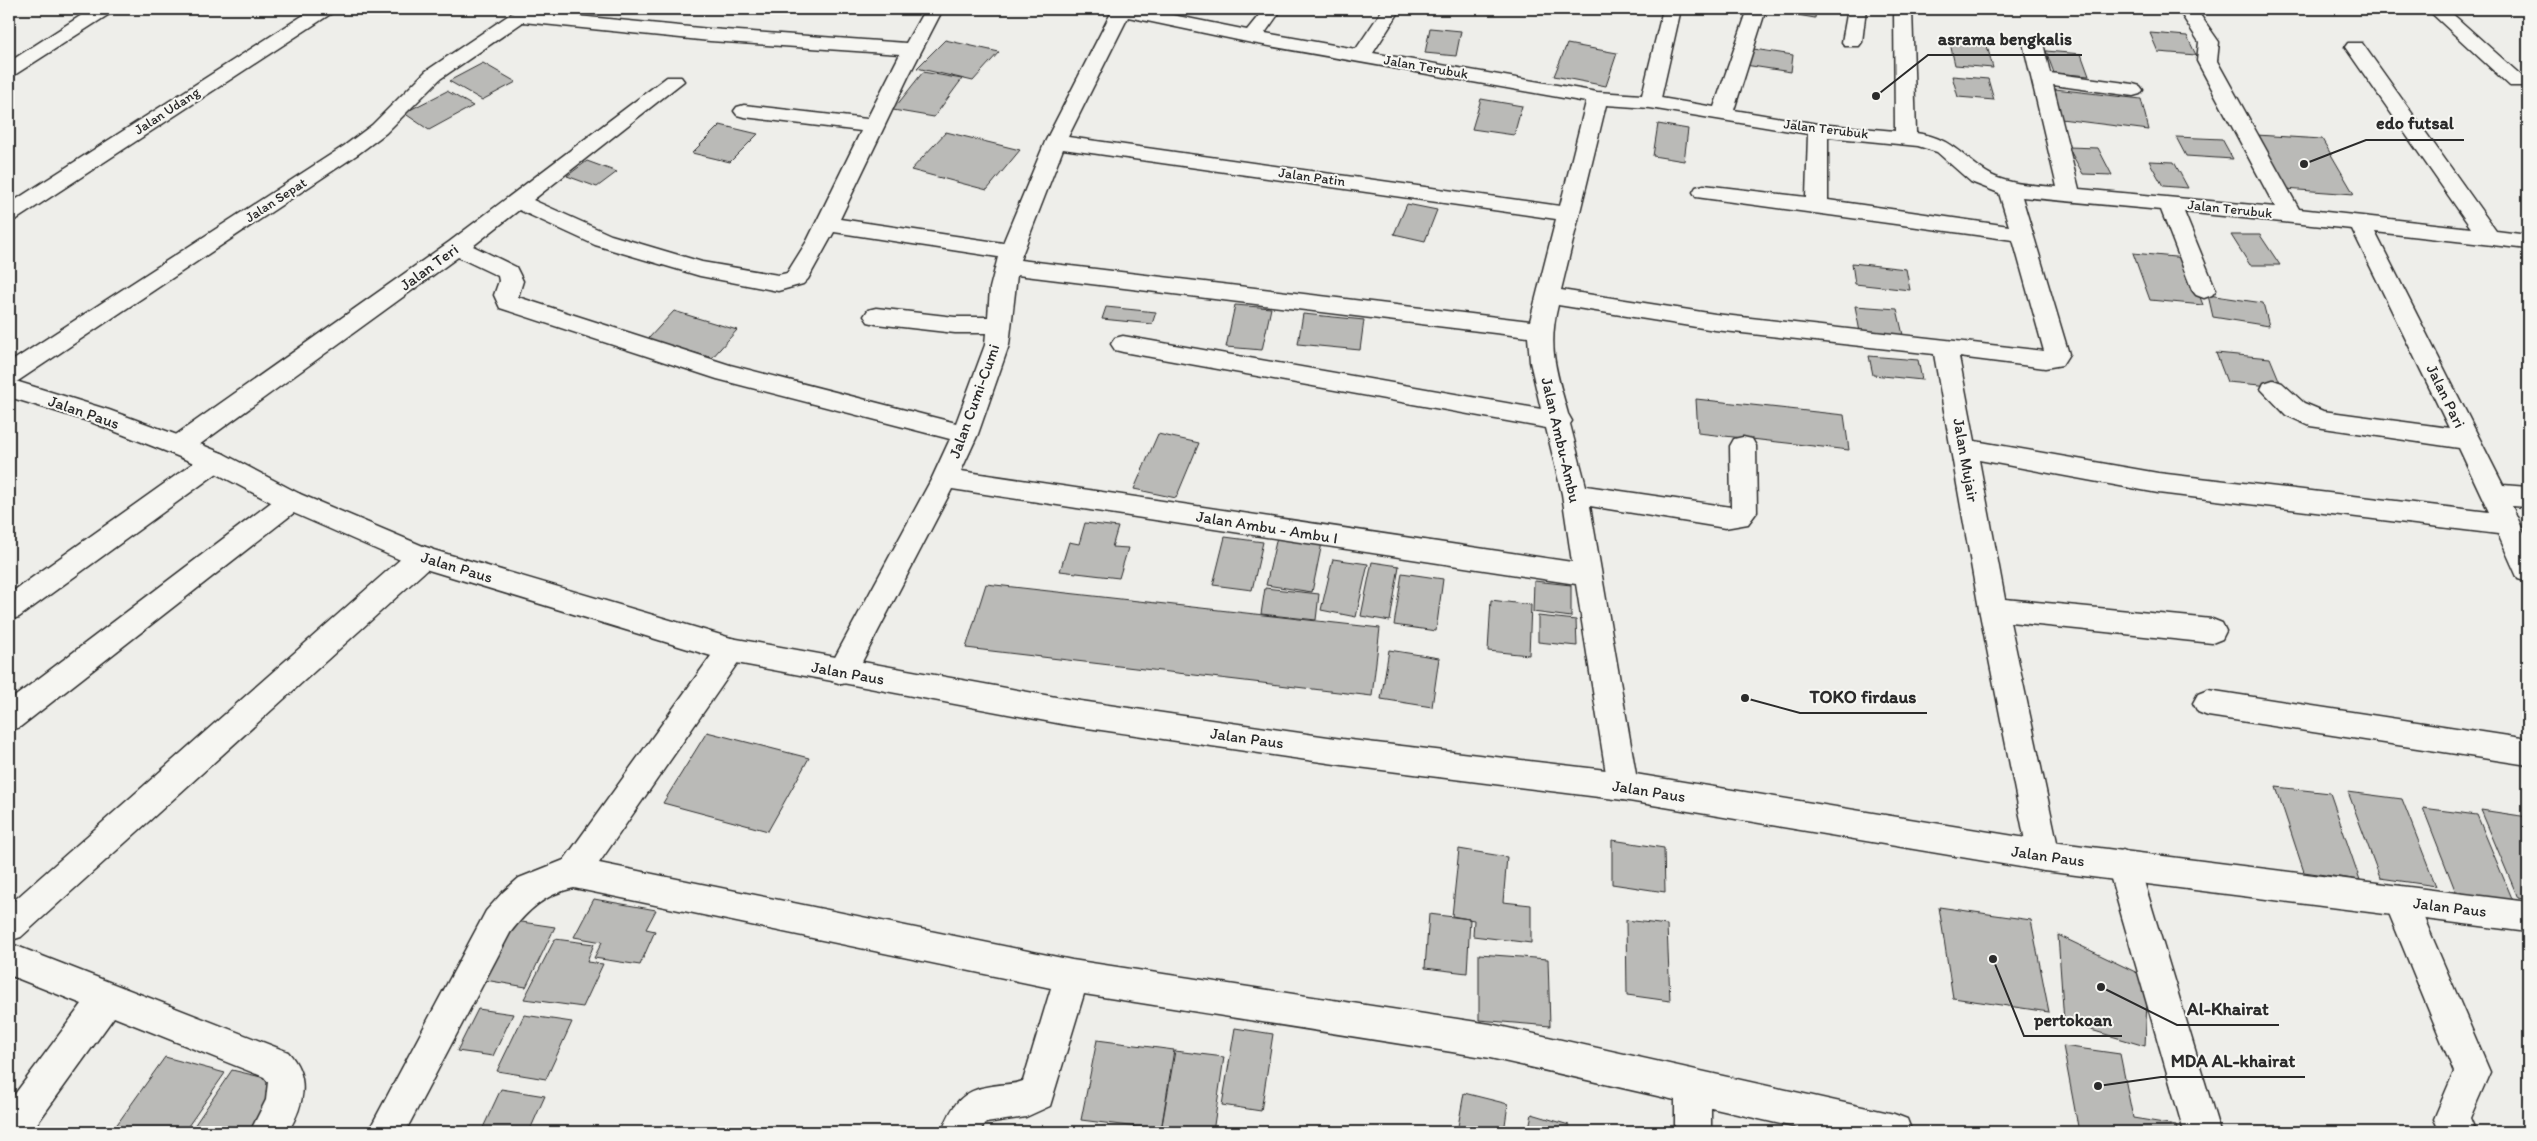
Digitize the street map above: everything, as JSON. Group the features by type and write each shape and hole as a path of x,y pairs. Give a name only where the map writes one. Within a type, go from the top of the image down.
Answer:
{"street":[{"path":"9,70 104,9"},
{"name":"Jalan Udang","path":"9,214 325,9"},
{"path":"518,202 603,240 700,269 765,283 778,283 795,279 800,274 829,224 911,49 934,9"},
{"name":"Jalan Terubuk","path":"1119,9 1252,37 1597,98 1650,102 1818,130 1906,138 1944,148 1979,177 2009,188 2291,215 2528,242"},
{"name":"Jalan Cumi-Cumi","path":"842,672 945,478 965,434 997,345 1002,288 1010,259 1055,142 1119,9"},
{"path":"1252,37 1273,9"},
{"path":"1362,55 1392,9"},
{"path":"1650,102 1672,9"},
{"path":"1722,114 1757,9"},
{"path":"1852,42 1856,9"},
{"path":"1903,9 1906,138"},
{"path":"2187,9 2209,42 2207,62 2291,215"},
{"path":"2436,9 2517,82"},
{"path":"525,12 710,35 911,49"},
{"name":"Jalan Sepat","path":"9,375 351,150 379,129 433,75 525,12"},
{"path":"2033,44 2069,193"},
{"path":"2355,47 2489,238"},
{"path":"2042,78 2133,90"},
{"name":"Jalan Teri","path":"179,446 457,247 674,81"},
{"name":"Jalan Ambu-Ambu","path":"1597,98 1540,330 1542,362 1575,494 1623,786"},
{"path":"744,111 875,126"},
{"path":"1817,205 1818,130"},
{"name":"Jalan Patin","path":"1055,142 1569,214"},
{"path":"1547,296 1715,322 2045,360 2055,357 2057,354 2009,188"},
{"path":"1704,192 1817,205 2024,235"},
{"path":"2169,203 2204,290"},
{"name":"Jalan Pari","path":"2360,223 2494,494 2528,571"},
{"path":"829,224 1010,259 1540,330"},
{"path":"457,247 508,272 511,276 506,295 508,302 726,373 965,434"},
{"path":"876,316 955,325 999,325"},
{"path":"1123,344 1558,421"},
{"name":"Jalan Mujair","path":"1944,347 1993,609 2044,856"},
{"name":"Jalan Paus","path":"9,388 100,416 179,446 215,461 292,501 422,557 731,650 842,672 1096,716 1342,752 1623,786 2044,856 2528,918"},
{"path":"2273,389 2294,408 2319,420 2467,440"},
{"path":"1575,494 1725,518 1739,517 1744,512 1743,446"},
{"path":"1964,448 2167,484 2508,525"},
{"path":"9,609 215,461"},
{"name":"Jalan Ambu - Ambu I","path":"945,478 1589,575"},
{"path":"2494,494 2528,497"},
{"path":"9,718 292,501"},
{"path":"9,926 422,557"},
{"path":"1993,609 2212,631"},
{"path":"574,873 731,650"},
{"path":"2208,703 2528,752"},
{"path":"2123,865 2202,1132"},
{"path":"386,1132 498,922 514,901 532,886 554,877 574,873 1072,976 1490,1041 1894,1132"},
{"path":"2400,901 2472,1072 2452,1119 2458,1132"},
{"path":"9,959 276,1064 284,1072 288,1083 284,1101 268,1132"},
{"path":"960,1132 963,1119 972,1110 984,1103 1017,1102 1027,1100 1037,1093 1072,976"},
{"path":"9,1132 107,998"},
{"path":"1693,1087 1693,1132"}],"building":[{"path":"1762,9 1816,9 1815,18"},
{"path":"1430,28 1461,31 1456,56 1425,53"},
{"path":"2150,33 2187,36 2196,55 2158,52"},
{"path":"1949,39 1986,42 1993,68 1955,65"},
{"path":"945,40 999,52 973,81 917,68"},
{"path":"1567,44 1617,53 1606,86 1554,76"},
{"path":"1747,48 1793,55 1791,72 1745,65"},
{"path":"2046,51 2081,54 2089,76 2054,73"},
{"path":"483,63 516,82 482,100 449,81"},
{"path":"923,72 962,79 934,117 893,110"},
{"path":"1952,76 1988,79 1994,100 1958,97"},
{"path":"2055,89 2141,99 2149,130 2061,119"},
{"path":"447,91 473,106 429,130 404,113"},
{"path":"1481,99 1522,106 1514,135 1472,129"},
{"path":"1658,124 1688,129 1684,161 1653,156"},
{"path":"720,125 758,134 730,162 692,153"},
{"path":"946,132 1020,150 987,190 911,170"},
{"path":"2256,135 2322,139 2354,194 2285,189"},
{"path":"2176,137 2222,139 2233,159 2186,156"},
{"path":"2068,147 2098,148 2112,175 2083,174"},
{"path":"587,161 617,172 597,187 567,176"},
{"path":"2149,161 2174,162 2188,188 2163,186"},
{"path":"1407,204 1437,210 1425,241 1394,234"},
{"path":"2231,235 2260,235 2280,265 2250,265"},
{"path":"2133,253 2185,258 2203,305 2150,300"},
{"path":"1852,263 1906,269 1910,290 1855,284"},
{"path":"2208,295 2263,303 2269,326 2213,317"},
{"path":"1235,305 1271,308 1262,350 1226,347"},
{"path":"1855,306 1897,309 1903,335 1860,332"},
{"path":"1106,307 1156,312 1152,324 1102,319"},
{"path":"674,311 737,330 712,358 648,339"},
{"path":"1303,314 1364,320 1360,350 1298,344"},
{"path":"2216,353 2270,358 2282,387 2227,382"},
{"path":"1869,356 1918,360 1922,380 1873,375"},
{"path":"1696,399 1844,415 1849,450 1698,433"},
{"path":"1158,434 1199,443 1176,498 1134,489"},
{"path":"1085,523 1118,527 1112,547 1128,548 1119,578 1060,571 1069,542 1079,544"},
{"path":"1225,537 1263,542 1252,590 1213,585"},
{"path":"1277,537 1322,543 1312,592 1266,585"},
{"path":"1333,559 1368,564 1356,617 1321,610"},
{"path":"1372,562 1399,566 1390,621 1361,616"},
{"path":"1402,573 1443,579 1436,631 1394,625"},
{"path":"1534,581 1571,585 1571,617 1533,612"},
{"path":"986,584 1380,628 1372,696 966,648"},
{"path":"1265,588 1319,594 1316,620 1261,614"},
{"path":"1491,600 1531,605 1529,655 1488,651"},
{"path":"1538,616 1576,620 1577,646 1538,642"},
{"path":"1389,650 1439,658 1432,707 1381,699"},
{"path":"707,732 809,758 768,831 663,803"},
{"path":"2276,787 2330,793 2360,880 2304,872"},
{"path":"2348,792 2402,799 2436,886 2380,878"},
{"path":"2423,808 2477,815 2514,903 2457,895"},
{"path":"2481,810 2528,817 2528,900 2518,898"},
{"path":"1612,840 1664,848 1665,892 1612,884"},
{"path":"1459,849 1507,857 1503,902 1531,905 1531,943 1473,936 1474,920 1452,916"},
{"path":"594,899 656,910 646,929 655,931 640,965 594,958 602,942 574,937"},
{"path":"1939,907 2031,920 2049,1012 1953,998"},
{"path":"1429,914 1470,919 1467,973 1425,968"},
{"path":"1626,920 1667,925 1670,1001 1627,995"},
{"path":"515,921 555,927 526,987 485,980"},
{"path":"2058,935 2148,978 2145,1046 2064,1022"},
{"path":"555,939 594,944 587,962 603,964 583,1007 524,999"},
{"path":"1479,954 1548,959 1550,1026 1479,1020"},
{"path":"478,1009 513,1014 493,1056 457,1051"},
{"path":"524,1015 572,1022 546,1079 497,1071"},
{"path":"1235,1028 1273,1034 1261,1111 1222,1105"},
{"path":"1097,1040 1174,1050 1161,1130 1081,1120"},
{"path":"2063,1046 2120,1054 2133,1118 2176,1125 2178,1132 2079,1132"},
{"path":"1175,1051 1224,1057 1213,1132 1161,1131"},
{"path":"165,1057 225,1073 184,1132 122,1132 113,1130"},
{"path":"232,1070 286,1083 254,1132 190,1132"},
{"path":"501,1089 545,1096 529,1132 481,1132"},
{"path":"1464,1093 1508,1104 1504,1132 1457,1132"},
{"path":"1532,1114 1569,1125 1568,1132 1528,1132"}],"place":[{"name":"asrama bengkalis","path":"1876,96"},
{"name":"edo futsal","path":"2304,164"},
{"name":"TOKO firdaus","path":"1745,698"},
{"name":"pertokoan","path":"1993,959"},
{"name":"Al-Khairat","path":"2101,987"},
{"name":"MDA AL-khairat","path":"2098,1086"}]}
